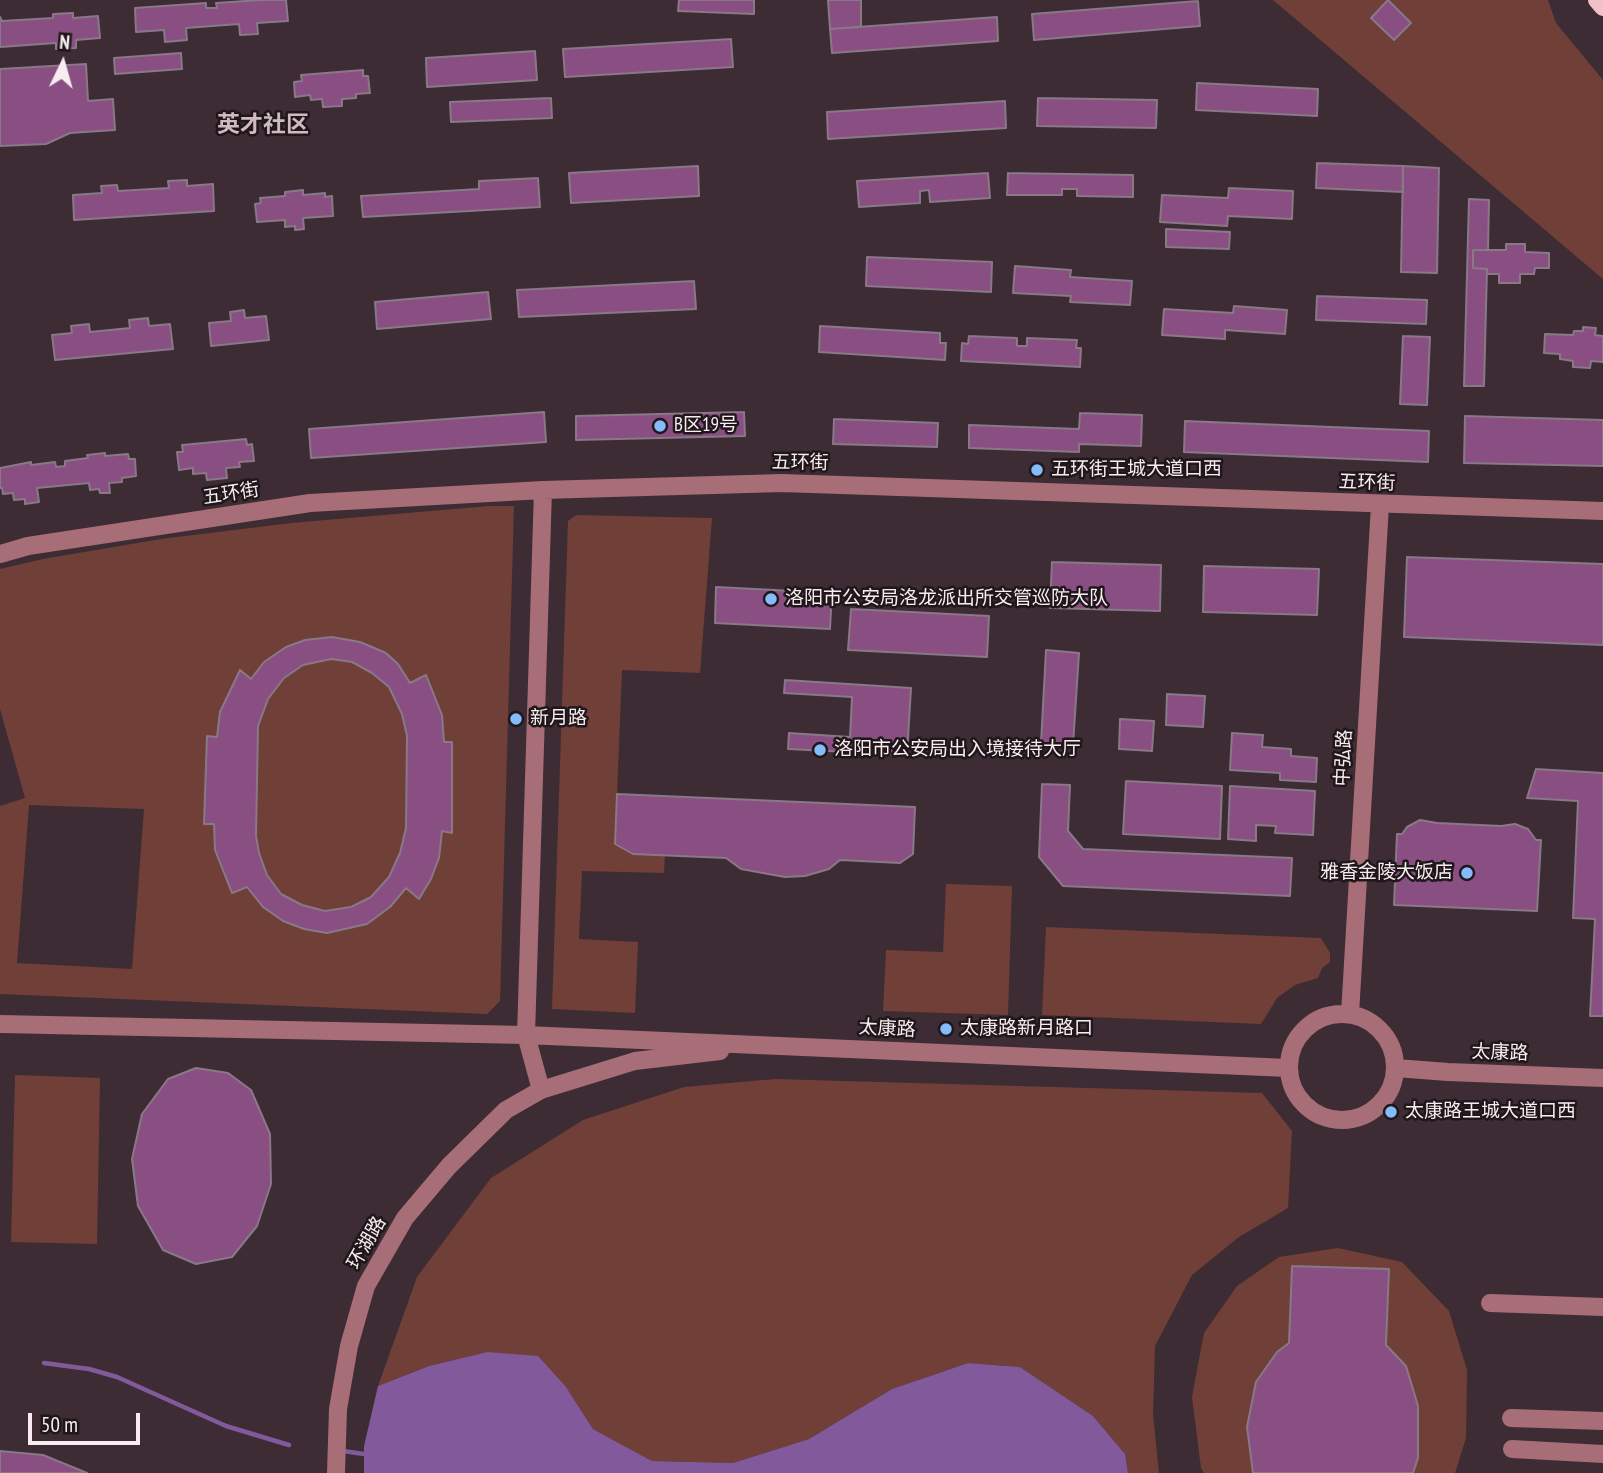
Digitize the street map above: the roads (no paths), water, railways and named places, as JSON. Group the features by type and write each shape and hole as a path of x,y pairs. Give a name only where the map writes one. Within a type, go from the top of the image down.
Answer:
{"main road":[{"path":"1597,0 1603,7"}],"street":[{"name":"五环街","path":"0,554 28,546 310,503 543,490 782,483 1603,512"},
{"path":"541,1090 526,1035 543,490"},
{"name":"中弘路","path":"1350,1014 1380,505"},
{"path":"1332,1014 1350,1014 1369,1021 1383,1033 1393,1049 1396,1068 1392,1086 1383,1102 1368,1114 1347,1121 1328,1119 1311,1111 1298,1098 1290,1082 1288,1068 1291,1050 1300,1033 1314,1021 1332,1014"},
{"name":"太康路","path":"0,1024 526,1035 1288,1068"},
{"name":"环湖路","path":"336,1473 338,1409 349,1346 366,1286 405,1218 449,1166 506,1110 541,1090 635,1061 734,1049 845,1048"},
{"name":"太康路","path":"1396,1068 1603,1078"},
{"path":"1490,1303 1603,1307"},
{"path":"1511,1418 1603,1421"},
{"path":"1512,1449 1603,1454"}],"waterway":[{"path":"44,1363 89,1369 117,1377 226,1426 289,1445"},
{"path":"343,1451 364,1454"}],"place":[{"name":"B区19号","path":"660,426"},
{"name":"五环街王城大道口西","path":"1037,470"},
{"name":"洛阳市公安局洛龙派出所交管巡防大队","path":"771,599"},
{"name":"新月路","path":"516,719"},
{"name":"洛阳市公安局出入境接待大厅","path":"820,750"},
{"name":"雅香金陵大饭店","path":"1467,873"},
{"name":"太康路新月路口","path":"946,1029"},
{"name":"太康路王城大道口西","path":"1391,1112"}],"district":[{"name":"英才社区","path":"263,125"}]}
